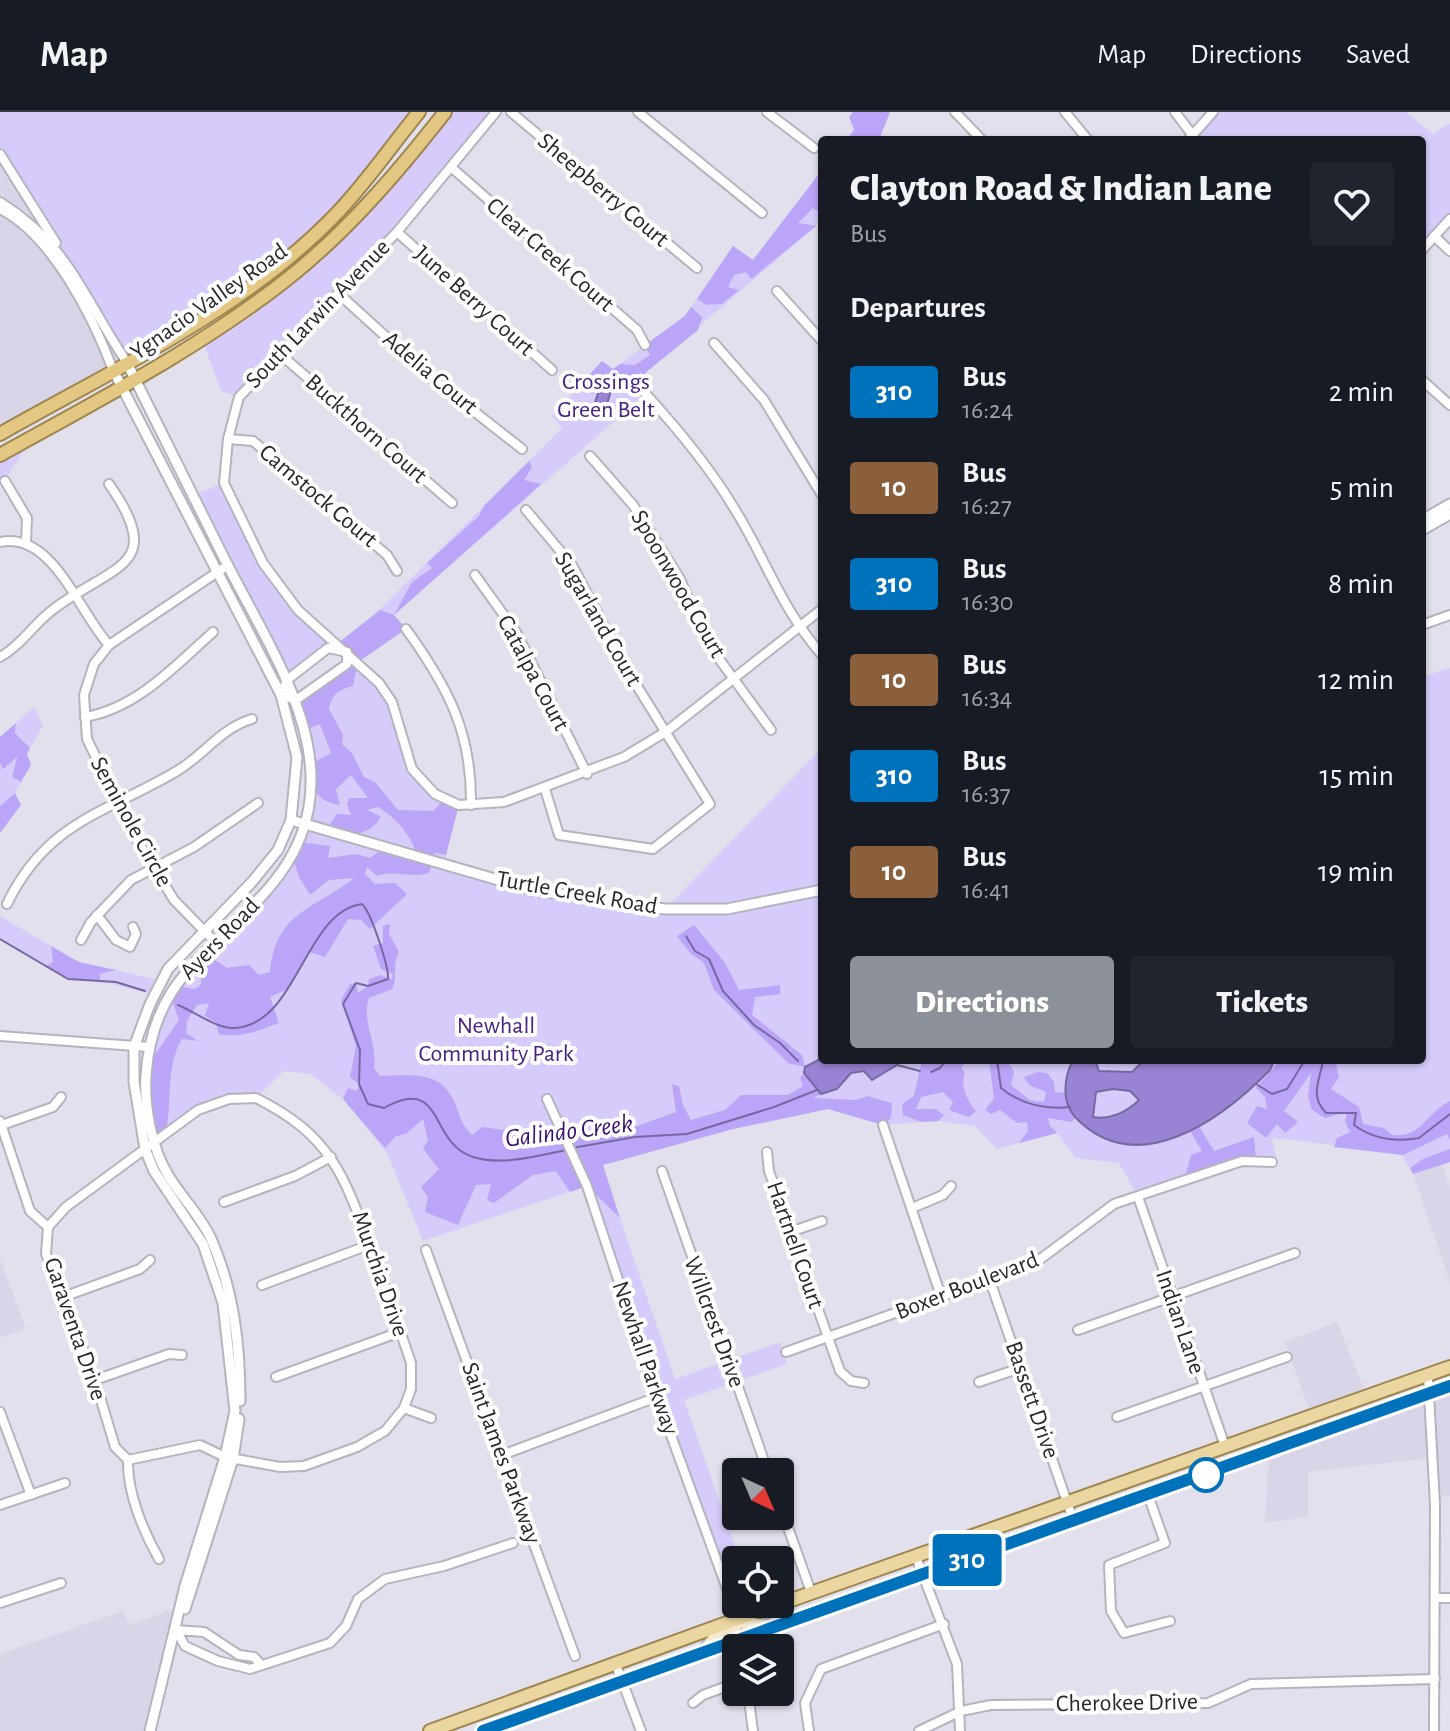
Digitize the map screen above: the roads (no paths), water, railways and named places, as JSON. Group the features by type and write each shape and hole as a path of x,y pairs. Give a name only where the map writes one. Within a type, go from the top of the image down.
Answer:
{"highway":[{"name":"Ygnacio Valley Road","path":"0,434 220,309 273,269 339,212 419,112"},
{"name":"Ygnacio Valley Road","path":"0,455 135,380 286,280 350,222 445,112"}],"main road":[{"path":"794,1599 1450,1367"},
{"path":"759,1634 774,1626 924,1576 1450,1386"},
{"path":"738,1619 746,1624 774,1626"},
{"path":"702,1653 715,1637 735,1628 738,1619"},
{"path":"430,1731 738,1619"},
{"path":"483,1731 722,1648"}],"street":[{"name":"South Larwin Avenue","path":"471,805 459,805 424,784 412,769 392,702 379,683 298,610 263,563 224,483 228,439 239,397 397,232 496,112"},
{"name":"Sheepberry Court","path":"511,112 697,268"},
{"path":"638,112 762,213"},
{"path":"767,112 814,148"},
{"path":"955,112 978,136"},
{"path":"1065,112 1085,136"},
{"path":"1175,112 1189,136"},
{"path":"1191,136 1213,112"},
{"path":"0,154 126,361"},
{"name":"Clear Creek Court","path":"451,167 637,330 645,345"},
{"path":"0,202 29,221 67,261"},
{"path":"0,209 37,237 55,260 113,370"},
{"path":"1426,245 1450,219"},
{"name":"June Berry Court","path":"397,232 552,370"},
{"path":"1434,236 1450,251"},
{"path":"777,291 818,337"},
{"name":"Adelia Court","path":"339,294 428,375 522,449"},
{"path":"714,343 764,400 818,488"},
{"name":"Buckthorn Court","path":"280,354 452,503"},
{"name":"Ayers Road","path":"126,361 287,680 306,730 310,764 307,824 277,879 214,941 175,986 158,1016 149,1047 145,1080 154,1141 166,1172 210,1237 225,1274 240,1368 240,1413 229,1458 198,1575 176,1630 150,1731"},
{"name":"Ayers Road","path":"113,370 281,695 297,757 291,820 278,850 252,882 168,969 150,1004 134,1047 134,1082 145,1149 154,1171 203,1244 223,1303 235,1411 229,1458"},
{"path":"1426,384 1450,405"},
{"path":"644,392 686,438 735,509 775,590 798,627 818,650"},
{"name":"Camstock Court","path":"228,439 253,441 387,555 397,571"},
{"name":"Spoonwood Court","path":"590,456 633,505 680,579 706,641 771,730"},
{"path":"5,481 27,518 26,542"},
{"path":"0,657 73,595 123,566 134,549 136,533 129,512 109,484"},
{"path":"1426,518 1450,504"},
{"name":"Sugarland Court","path":"526,510 572,565 629,673 710,804 653,849 559,835 545,789"},
{"path":"1426,528 1450,514"},
{"path":"0,542 26,542 48,556 109,645"},
{"name":"Seminole Circle","path":"214,941 174,900 116,800 87,739 84,695 94,664 109,645 228,565"},
{"name":"Catalpa Court","path":"475,575 516,632 587,774"},
{"path":"406,629 456,708 472,768 471,805 504,802 587,774 667,731 818,612"},
{"path":"1426,624 1450,615"},
{"path":"85,717 113,711 137,696 213,632"},
{"path":"328,648 347,652 347,664 296,700 281,695 287,680 328,648"},
{"path":"7,904 28,868 59,836 116,800 178,771 230,728 252,719"},
{"path":"81,940 97,915 131,880 155,870 232,824 258,803"},
{"name":"Turtle Creek Road","path":"291,820 533,890 665,909 727,909 818,891"},
{"path":"97,915 116,940 130,947 136,934 133,927"},
{"path":"0,1036 149,1047"},
{"path":"48,1227 30,1211 1,1123 53,1107 61,1097"},
{"name":"Murchia Drive","path":"154,1141 198,1110 229,1099 256,1098 286,1113 331,1157 350,1188 411,1363 411,1389 404,1408"},
{"name":"Newhall Parkway","path":"547,1099 573,1162 587,1186 657,1397 738,1619"},
{"path":"883,1125 941,1296"},
{"name":"Garaventa Drive","path":"128,1460 115,1447 95,1380 46,1254 48,1227 66,1207 154,1141"},
{"name":"Hartnell Court","path":"767,1152 769,1171 840,1371 851,1381 864,1383"},
{"path":"224,1202 295,1176 331,1157"},
{"name":"Boxer Boulevard","path":"786,1352 1035,1263 1103,1211 1138,1197 1242,1161 1272,1162"},
{"name":"Willcrest Drive","path":"662,1171 763,1458"},
{"path":"912,1208 943,1195 951,1186"},
{"name":"Indian Lane","path":"1138,1197 1225,1446"},
{"path":"790,1232 822,1221"},
{"path":"262,1285 369,1245"},
{"name":"Saint James Parkway","path":"426,1250 575,1656"},
{"path":"1078,1330 1295,1253"},
{"path":"63,1297 140,1269 150,1260"},
{"name":"Bassett Drive","path":"989,1278 1074,1522"},
{"path":"276,1377 400,1332"},
{"path":"95,1380 169,1354 182,1355"},
{"path":"1117,1417 1287,1357"},
{"path":"979,1382 1020,1368"},
{"path":"1428,1376 1436,1598 1434,1731"},
{"path":"502,1455 657,1397"},
{"path":"159,1559 150,1543 127,1477 128,1460 200,1445 229,1458 280,1467 304,1466 357,1447 385,1431 404,1408 431,1418"},
{"path":"0,1412 31,1495"},
{"path":"0,1505 65,1483"},
{"path":"1148,1495 1165,1543 1109,1565 1111,1611 1124,1633 1170,1621"},
{"path":"789,1530 811,1592"},
{"path":"176,1630 185,1646 218,1661 250,1669 330,1643 346,1626 358,1599 385,1579 444,1566 513,1543"},
{"path":"916,1557 957,1664 960,1731"},
{"path":"0,1603 61,1583"},
{"path":"1436,1598 1450,1598"},
{"path":"809,1731 805,1703 821,1669 944,1624"},
{"path":"176,1630 204,1632 221,1645 254,1657 261,1665"},
{"path":"616,1665 641,1731"},
{"name":"Cherokee Drive","path":"919,1731 961,1711 991,1705 1208,1703 1251,1684 1435,1679"},
{"path":"693,1703 703,1695 722,1688"},
{"path":"750,1706 753,1731"}],"waterway":[{"name":"Galindo Creek","path":"178,1005 228,1028 256,1022 273,1008 288,989 327,926 342,911 362,904 379,940 388,979 368,986 356,983 343,1004 360,1050 359,1084 368,1104 384,1108 403,1100 417,1099 427,1105 459,1149 484,1160 508,1160 566,1150"},
{"path":"686,936 695,951 709,959 723,991 754,1025 780,1043 798,1061"},
{"name":"Galindo Creek","path":"0,939 68,979 116,982 145,991"},
{"name":"Galindo Creek","path":"931,1072 943,1064"},
{"name":"Galindo Creek","path":"998,1064 1001,1088 1008,1094 1034,1105 1070,1107"},
{"name":"Galindo Creek","path":"1256,1084 1272,1094 1287,1089 1303,1064"},
{"name":"Galindo Creek","path":"1322,1064 1317,1088 1321,1106 1326,1113 1356,1113 1354,1125 1369,1134 1402,1140 1419,1138 1450,1114"},
{"name":"Galindo Creek","path":"897,1065 920,1071"},
{"name":"Galindo Creek","path":"572,1148 635,1137 687,1134 817,1090"}],"park label":[{"name":"Crossings Green Belt","path":"606,396"},
{"name":"Newhall Community Park","path":"496,1040"}]}
